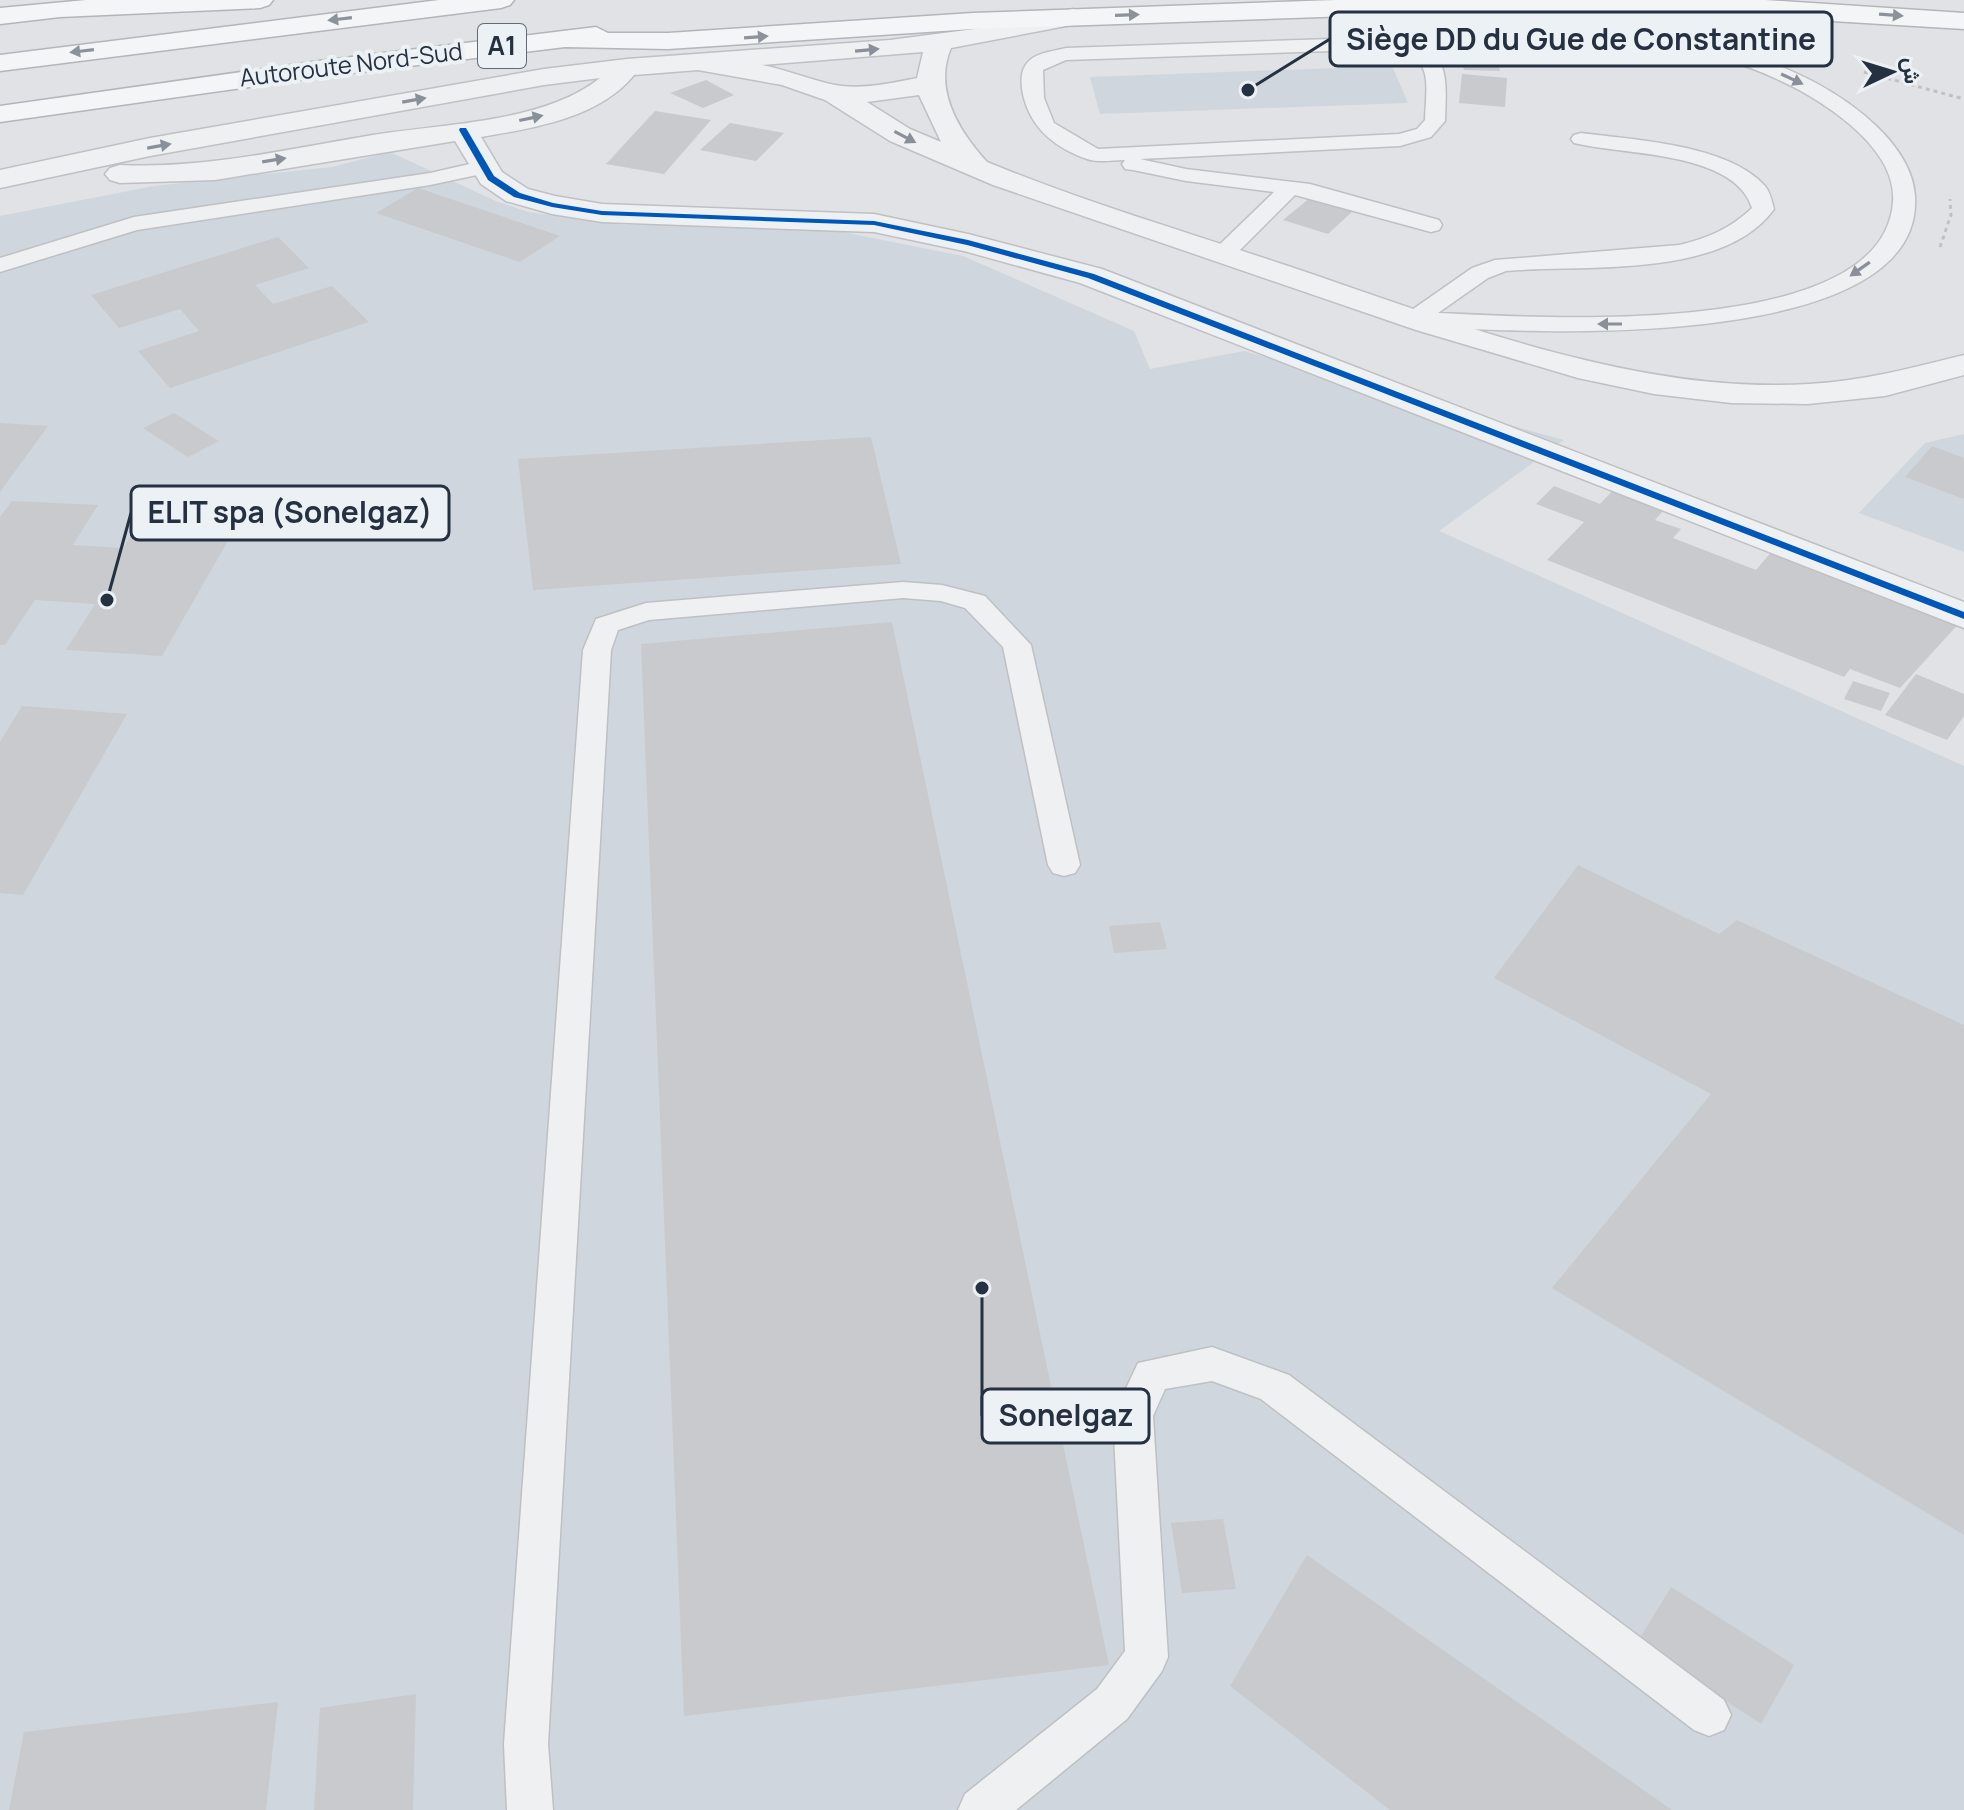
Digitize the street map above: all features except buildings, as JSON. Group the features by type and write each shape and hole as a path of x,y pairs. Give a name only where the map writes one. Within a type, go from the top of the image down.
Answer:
{"highway":[{"path":"0,16 60,9 260,0"},
{"name":"Autoroute Nord-Sud","path":"0,63 501,0"},
{"name":"Autoroute Nord-Sud","path":"0,114 63,103 728,19 941,0"},
{"path":"1944,0 1964,2"},
{"path":"566,39 688,42 942,23 1073,17 1633,2 1964,21"}],"street":[{"path":"60,9 111,0"},
{"path":"0,179 544,77 627,67 940,43 1073,17"},
{"path":"940,43 929,67 931,84 954,143 977,168"},
{"path":"703,63 787,78 835,94 900,135 977,168 1414,319 1539,359 1614,377 1694,391 1775,397 1915,382 1964,365"},
{"path":"58,166 132,175 190,172 534,118 594,96 614,82 627,67"},
{"path":"835,94 885,93 931,84"},
{"path":"463,130 491,178 517,195 552,205 602,213 874,223 968,243 1091,276 1964,616"}],"lane":[{"path":"1414,319 1640,324 1738,314 1808,297 1861,271 1894,238 1905,203 1897,166 1870,130 1834,102 1793,79 1759,65 1674,41 1499,6"},
{"path":"1095,155 1413,137 1424,133 1435,121 1434,61 1414,47 1380,43 1085,52 1050,57 1030,72 1030,80 1044,124 1062,140 1095,155 1186,175 1330,194 1431,225"},
{"path":"1414,319 1480,273 1503,265 1698,248 1746,227 1763,209 1763,199 1758,189 1741,175 1716,164 1581,139"},
{"path":"0,265 134,224 430,179 483,167"},
{"path":"1223,254 1291,187"},
{"path":"530,1810 527,1728 597,650 606,625 646,612 903,590 942,593 975,602 1017,645 1064,865"},
{"path":"981,1810 1112,1704 1147,1657 1133,1416 1152,1375 1212,1364 1275,1387 1709,1715"}],"path":[{"path":"1863,72 1964,99"}],"shaded area":[{"path":"1392,66 1408,103 1100,114 1090,77"},
{"path":"390,152 498,202 528,212 626,225 807,225 963,256 1134,331 1150,369 1244,351 1564,440 1439,531 1964,766 1964,1810 0,1810 0,216 154,186 332,167"},
{"path":"1964,434 1964,552 1859,513 1925,443"}],"cycle path":[{"path":"463,130 491,178 517,195 552,205 602,213 874,223 968,243 1091,276 1964,616"}],"place":[{"name":"Siège DD du Gue de Constantine","path":"1248,90"},
{"name":"ELIT spa (Sonelgaz)","path":"107,600"},
{"name":"Sonelgaz","path":"982,1288"}]}
